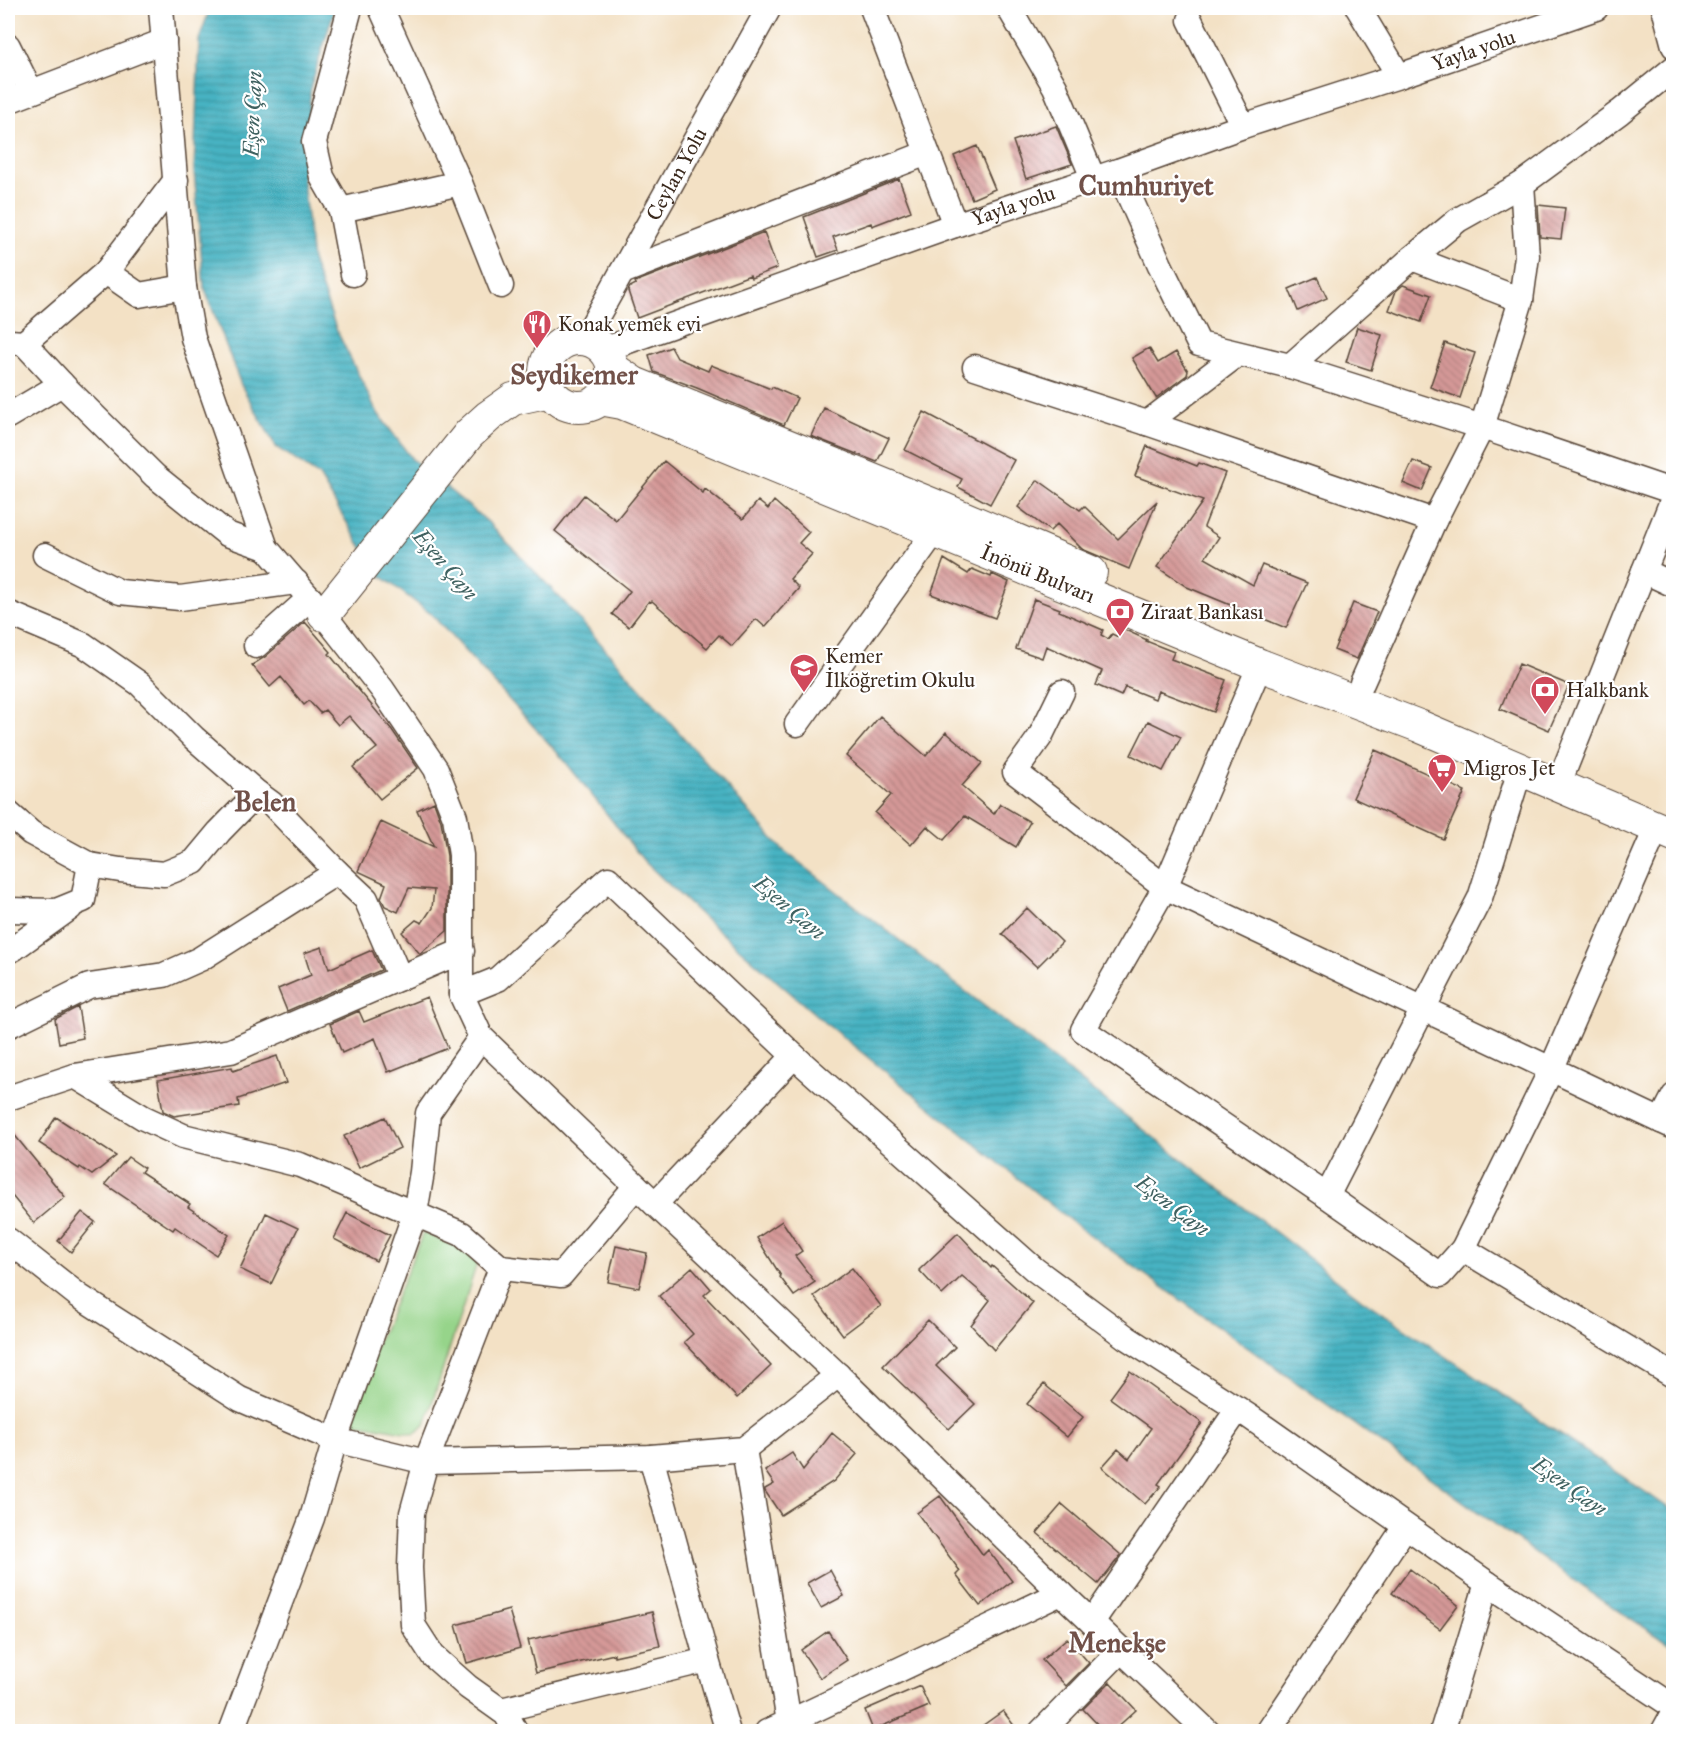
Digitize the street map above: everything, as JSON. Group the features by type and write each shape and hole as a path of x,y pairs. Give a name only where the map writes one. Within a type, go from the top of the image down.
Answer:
{"main road":[{"path":"574,340 600,352 612,380 608,391 590,405 579,407 557,400 549,391 545,380 545,368 555,349 574,340"},
{"name":"İnönü Bulvarı","path":"600,352 634,383 940,520 1264,657 1520,770 1561,776"},
{"path":"310,598 354,579 469,434 489,416 513,399 549,391"},
{"name":"İnönü Bulvarı","path":"600,399 622,403 940,520"},
{"name":"İnönü Bulvarı","path":"1264,657 1362,683 1668,826"}],"street":[{"path":"161,8 184,287 193,338 266,548 310,598 382,689 436,769 455,817 461,855 461,994 480,1037 838,1375 1061,1593 1208,1731"},
{"path":"350,8 314,142 322,177 340,210 353,274"},
{"name":"Ceylan Yolu","path":"600,352 622,272 769,8"},
{"path":"872,8 955,225"},
{"path":"1009,8 1055,87 1093,178"},
{"path":"1358,8 1399,76"},
{"name":"Yayla yolu","path":"600,352 955,225 1596,8"},
{"path":"1664,8 1674,46"},
{"path":"389,14 501,286"},
{"path":"1190,20 1243,126"},
{"path":"8,101 164,41"},
{"path":"8,46 31,92"},
{"path":"1290,366 1458,220 1522,184 1620,112 1674,68"},
{"path":"622,272 927,153"},
{"path":"1118,171 1160,265 1199,344 1290,366 1482,428 1674,494 1561,776"},
{"path":"176,180 106,272 16,343 62,384 155,476 227,534 266,548"},
{"path":"340,210 460,183"},
{"path":"1362,683 1434,521 1482,428 1521,300 1527,256 1522,184"},
{"path":"1412,258 1521,300"},
{"path":"106,272 139,295 184,287"},
{"path":"1147,423 1238,354"},
{"path":"975,367 1434,521"},
{"path":"8,416 62,384"},
{"path":"797,724 940,520"},
{"path":"45,555 120,592 180,598 310,598"},
{"path":"1644,571 1674,585"},
{"path":"256,646 310,598"},
{"path":"8,613 84,645 140,684 194,738 272,804 366,899 400,978"},
{"path":"1264,657 1165,887 1083,1030 1440,1275 1463,1249 1668,826"},
{"path":"1062,692 1040,737 1015,772 1165,887 1667,1124 1674,1096"},
{"path":"1327,1196 1480,898 1520,770"},
{"path":"8,813 31,833 90,866 164,874 194,862 257,793"},
{"path":"8,949 13,948 83,900 90,866"},
{"path":"8,1026 89,986 164,975 200,959 338,872"},
{"path":"461,994 498,979 608,879 794,1056 1034,1269 1127,1338 1238,1409 1405,1527 1674,1707"},
{"path":"8,910 56,911 83,900"},
{"path":"8,1098 75,1076 231,1052 462,951"},
{"path":"231,1731 312,1518 335,1440 415,1213 428,1113 480,1037"},
{"path":"656,1204 794,1056"},
{"path":"75,1076 144,1118 183,1136 300,1165 462,1234 501,1268 561,1275 636,1186"},
{"path":"8,1240 79,1296 240,1399 335,1440 426,1462 651,1457 744,1449 838,1375"},
{"path":"1463,1249 1674,1376"},
{"path":"501,1268 426,1462 412,1513 410,1568 413,1625 433,1656 468,1687 506,1714 516,1731"},
{"path":"1092,1622 1238,1409"},
{"path":"744,1449 789,1722"},
{"path":"651,1457 728,1731"},
{"path":"1268,1731 1405,1527"},
{"path":"1442,1731 1487,1583"},
{"path":"767,1731 1061,1593"},
{"path":"1041,1731 1121,1650"},
{"path":"501,1710 707,1660"},
{"path":"1663,1731 1674,1712"}],"green space":[{"path":"423,1233 470,1251 477,1263 425,1425 414,1434 355,1423 349,1412"}],"water":[{"name":"Eşen Çayı","path":"210,8 335,8 311,86 303,181 312,260 337,331 377,412 412,459 488,522 564,602 782,849 1363,1300 1673,1511 1673,1646 1593,1594 1077,1226 824,1022 704,918 644,861 564,760 431,614 377,573 319,476 276,447 241,385 204,287 194,171 199,40"}],"building":[{"path":"1056,126 1072,164 1026,179 1013,141"},
{"path":"977,146 995,189 972,199 954,156"},
{"path":"899,179 911,211 872,226 871,223 833,237 838,250 818,257 804,217"},
{"path":"1538,205 1565,208 1561,239 1540,237"},
{"path":"764,232 777,268 751,278 750,275 637,318 628,291 636,284 635,282"},
{"path":"1317,277 1327,298 1298,311 1289,289"},
{"path":"1403,285 1431,295 1421,322 1389,310 1396,291"},
{"path":"1357,327 1382,335 1371,370 1346,362"},
{"path":"1445,343 1475,353 1460,398 1430,387"},
{"path":"671,347 677,358 708,371 711,365 797,398 784,425 654,372 649,355"},
{"path":"1149,348 1158,363 1176,352 1188,371 1187,375 1156,398 1132,358"},
{"path":"824,408 889,438 877,462 811,436"},
{"path":"924,412 1014,460 990,504 958,487 962,479 905,450"},
{"path":"1147,446 1197,466 1199,463 1225,473 1204,527 1219,537 1205,558 1253,585 1262,565 1307,583 1286,628 1187,587 1157,567 1203,501 1135,476"},
{"path":"664,461 703,493 705,489 743,519 758,501 768,509 774,501 809,532 799,543 812,554 790,579 799,588 765,627 756,619 732,646 719,635 707,648 652,601 649,601 629,627 612,614 630,591 555,531 584,495 616,520"},
{"path":"1413,461 1432,468 1422,491 1403,483"},
{"path":"1038,480 1080,510 1084,506 1118,539 1157,501 1129,569 1082,549 1057,524 1050,531 1018,507"},
{"path":"944,559 968,574 972,569 991,577 992,574 1009,582 995,618 931,594"},
{"path":"1034,599 1103,630 1101,635 1108,639 1112,634 1118,637 1121,628 1174,652 1171,659 1226,680 1214,712 1158,691 1155,699 1125,687 1121,696 1096,685 1102,671 1046,646 1042,658 1016,649"},
{"path":"1353,603 1377,612 1357,659 1334,650"},
{"path":"305,622 392,730 418,768 380,799 353,767 377,748 349,716 338,725 325,710 320,713 309,701 304,705 281,677 270,687 252,665 265,657"},
{"path":"1519,664 1569,685 1549,730 1500,709"},
{"path":"880,716 926,756 946,732 982,763 962,786 994,814 1000,804 1030,822 1016,847 965,816 944,840 927,826 911,845 875,813 891,795 846,756"},
{"path":"1148,721 1181,737 1163,771 1131,755"},
{"path":"1375,750 1465,791 1443,839 1353,798"},
{"path":"434,802 441,821 447,856 447,931 420,954 402,932 416,920 422,923 432,908 434,890 409,888 398,912 385,906 381,898 386,884 358,871 381,822 434,847 417,810"},
{"path":"1027,908 1062,942 1037,967 1002,934"},
{"path":"322,947 329,969 372,950 381,970 287,1011 278,989 311,975 304,953"},
{"path":"427,997 448,1048 388,1072 375,1038 342,1053 330,1024 359,1011 364,1022"},
{"path":"78,1007 83,1038 59,1043 55,1019"},
{"path":"277,1056 286,1083 238,1099 239,1106 174,1116 163,1111 158,1080 232,1067 233,1071"},
{"path":"56,1117 116,1156 92,1175 39,1143"},
{"path":"385,1117 400,1148 359,1168 344,1136"},
{"path":"8,1127 65,1197 34,1223 8,1191"},
{"path":"128,1157 144,1168 141,1172 190,1204 188,1207 229,1235 216,1255 175,1227 173,1230 105,1184"},
{"path":"82,1212 95,1222 71,1252 58,1241"},
{"path":"266,1213 298,1228 271,1284 240,1269"},
{"path":"347,1213 390,1235 376,1261 334,1239"},
{"path":"782,1221 802,1251 795,1256 815,1282 794,1296 757,1238"},
{"path":"958,1233 991,1268 992,1266 1033,1303 994,1350 971,1325 990,1300 962,1276 942,1295 919,1270"},
{"path":"616,1246 647,1253 639,1288 608,1282"},
{"path":"692,1267 711,1289 704,1295 771,1366 737,1398 684,1342 693,1334 659,1296"},
{"path":"852,1268 881,1306 843,1335 814,1296"},
{"path":"928,1320 955,1347 936,1366 975,1404 949,1429 883,1366"},
{"path":"1130,1371 1202,1423 1158,1484 1161,1486 1145,1504 1102,1467 1118,1449 1129,1459 1151,1428 1110,1398"},
{"path":"1044,1384 1083,1417 1067,1437 1027,1404"},
{"path":"832,1433 857,1454 834,1481 781,1515 765,1491 774,1484 765,1471 792,1453 803,1470"},
{"path":"940,1496 983,1555 988,1550 1012,1581 980,1606 956,1575 960,1571 917,1513"},
{"path":"1062,1504 1121,1555 1098,1584 1037,1533"},
{"path":"1410,1569 1458,1605 1440,1629 1392,1593"},
{"path":"830,1570 844,1596 821,1608 807,1583"},
{"path":"509,1610 520,1648 467,1663 456,1625"},
{"path":"652,1612 660,1646 614,1656 614,1654 536,1673 528,1640"},
{"path":"828,1631 847,1660 820,1678 801,1650"},
{"path":"1067,1638 1089,1663 1066,1686 1042,1660"},
{"path":"1110,1682 1136,1710 1113,1731 1104,1731 1083,1709"},
{"path":"920,1686 929,1706 873,1730 865,1710"},
{"path":"1003,1711 1018,1731 975,1731"}],"place":[{"name":"Konak yemek evi","path":"537,350"},
{"name":"Ziraat Bankası","path":"1120,638"},
{"name":"Kemer İlköğretim Okulu","path":"804,694"},
{"name":"Halkbank","path":"1545,716"},
{"name":"Migros Jet","path":"1442,794"}],"district":[{"name":"Cumhuriyet","path":"1146,186"},
{"name":"Seydikemer","path":"574,375"},
{"name":"Belen","path":"265,802"},
{"name":"Menekşe","path":"1117,1643"}]}
